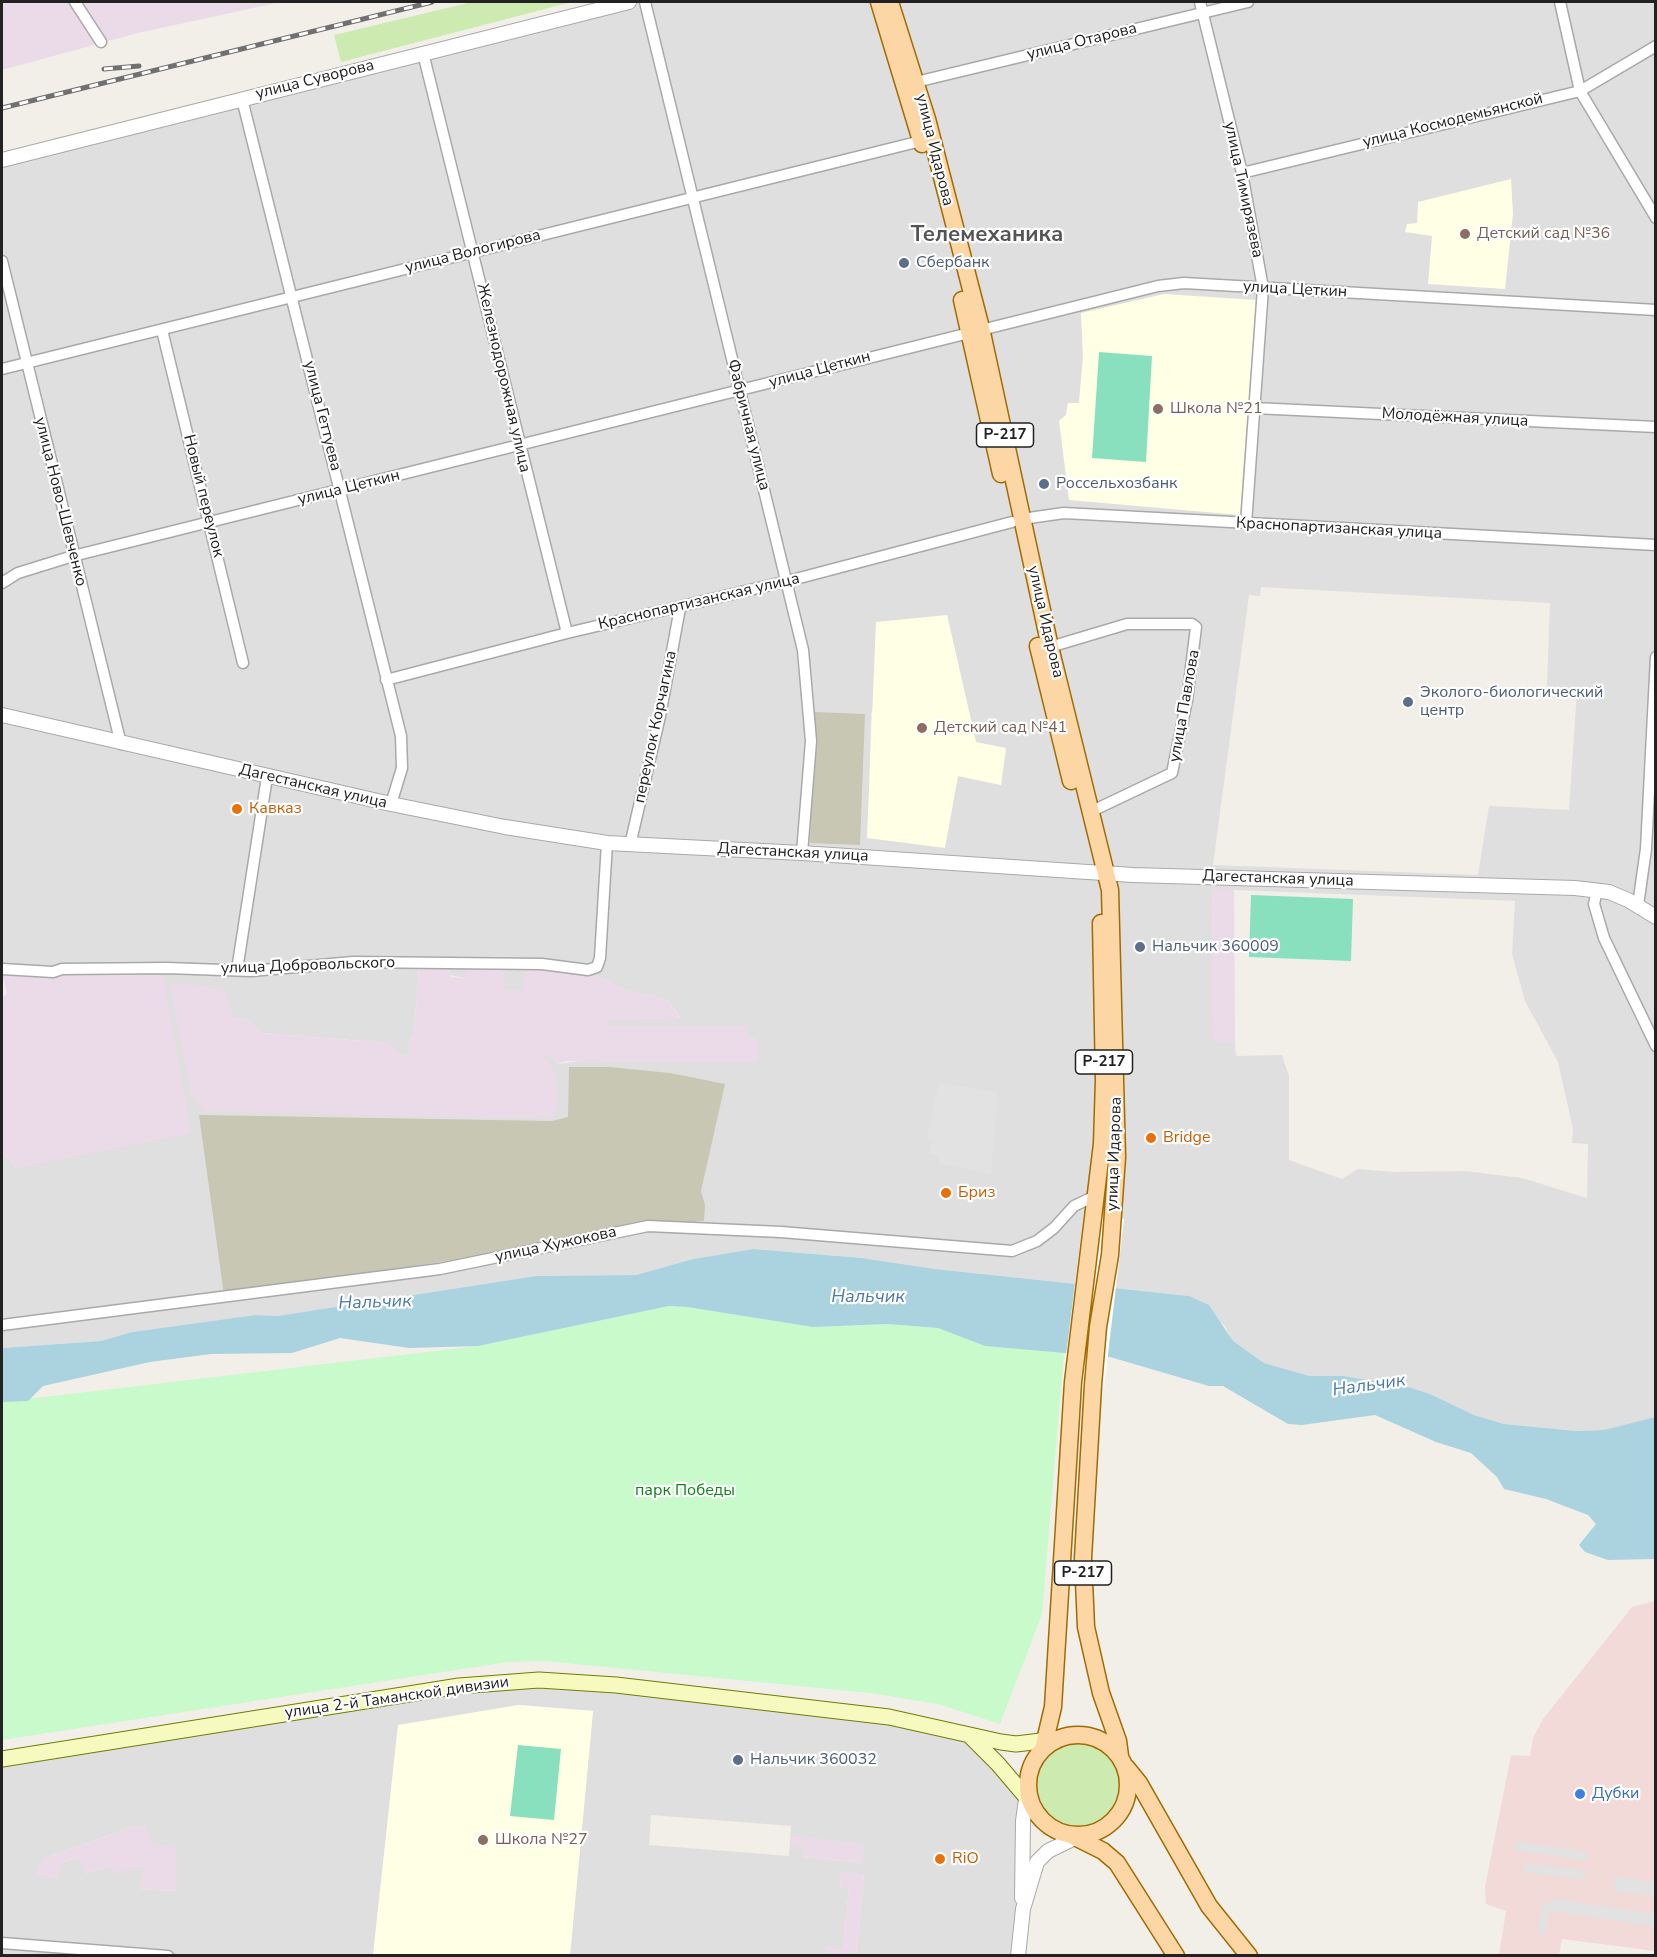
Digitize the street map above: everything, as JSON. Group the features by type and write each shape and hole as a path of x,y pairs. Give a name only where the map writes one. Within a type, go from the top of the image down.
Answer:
{"main road":[{"name":"улица Идарова","path":"879,2 975,330"},
{"name":"улица Идарова","path":"890,2 916,82 1017,520 1090,812 1100,872 1104,1080 1102,1144 1073,1382 1049,1743"},
{"name":"улица Идарова","path":"1017,520 1044,673 1100,872 1112,923 1118,1121 1110,1255 1098,1327 1083,1534 1084,1607 1097,1678 1123,1761"},
{"name":"улица 2-й Таманской дивизии","path":"2,1759 459,1686 539,1680 616,1685 889,1718 938,1727 971,1737 1016,1744 1049,1743"},
{"name":"Р-217","path":"1028,1796 1030,1770 1049,1743 1070,1735 1092,1737 1103,1741 1123,1761 1139,1783 1209,1906 1249,1956"},
{"path":"971,1737 1028,1796 1051,1828 1076,1836 1103,1851 1117,1863 1176,1956"},
{"name":"Р-217","path":"1076,1836 1107,1827 1124,1806 1129,1786 1123,1761"}],"street":[{"path":"75,2 101,42"},
{"name":"улица Суворова","path":"2,160 629,2"},
{"name":"Фабричная улица","path":"645,2 803,650 812,741 802,853"},
{"name":"улица Тимирязева","path":"1200,2 1242,173 1263,288 1246,524"},
{"name":"улица Отарова","path":"916,82 1248,2"},
{"path":"1560,2 1580,91 1652,203 1656,218"},
{"name":"улица Космодемьянской","path":"1242,173 1580,91 1656,46"},
{"name":"Железнодорожная улица","path":"423,53 474,252 518,446 567,633"},
{"name":"улица Геттуева","path":"242,99 341,490 403,753 400,777 390,804"},
{"name":"улица Вологирова","path":"2,369 921,141"},
{"name":"улица Ново-Шевченко","path":"2,261 25,364 121,744"},
{"name":"улица Цеткин","path":"2,583 18,573 73,556 975,330 1171,284 1656,310"},
{"name":"Новый переулок","path":"162,330 243,663"},
{"name":"Молодёжная улица","path":"1254,408 1656,427"},
{"name":"Краснопартизанская улица","path":"386,680 567,633 788,581 1017,520 1064,513 1656,545"},
{"name":"переулок Корчагина","path":"630,845 660,716 680,608"},
{"name":"улица Павлова","path":"1050,647 1127,624 1192,624 1197,632 1172,772 1090,812"},
{"path":"1638,905 1651,846 1649,740 1656,657"},
{"name":"Дагестанская улица","path":"2,715 390,804 505,827 607,843 1100,872 1597,890 1638,905 1656,917"},
{"path":"237,970 267,777"},
{"name":"улица Добровольского","path":"2,969 53,972 62,969 103,968 237,970 353,962 542,964 571,970 597,967 600,958 607,843"},
{"path":"1597,890 1594,904 1604,938 1656,1046"},
{"name":"улица Хужокова","path":"2,1325 440,1269 648,1226 781,1232 1012,1251 1037,1241 1054,1228 1074,1206 1095,1196"},
{"path":"1023,1909 1021,1891 1028,1796"},
{"path":"1018,1956 1023,1909 1037,1862 1048,1851 1076,1836"},
{"path":"2,1943 168,1956"}],"shaded area":[{"path":"2,2 281,2 138,33 2,70"},
{"path":"629,2 1655,2 1655,1417 1605,1430 1577,1431 1504,1424 1474,1415 1430,1394 1343,1376 1310,1376 1264,1363 1232,1341 1225,1326 1189,1296 935,1269 862,1258 753,1249 693,1259 636,1275 536,1276 277,1316 255,1315 132,1332 101,1341 2,1348 2,1151 16,1168 63,974 48,979 2,973 2,160","holes":["1082,313 1240,515 1059,421 1066,415 1068,403 1079,403 1083,359","1261,587 1550,603 1547,686 1577,691 1569,810 1489,806 1478,875 1213,865 1249,595 1260,596","947,615 976,742 1001,785 958,776 868,838 871,713","1212,889 1515,901 1512,954 1525,1001 1558,1062 1573,1129 1572,1143 1588,1144 1587,1198 1522,1178 1466,1171 1394,1172 1358,1169 1342,1179 1289,1160 1289,1076 1282,1055 1236,1056 1235,1042 1214,1042","504,968 504,991 523,990 578,973 602,978 626,990 667,1000 681,1018 606,1020 606,1026 747,1026 747,1038 757,1038 557,1064 553,1056 543,1056 191,1094 233,1018 249,1021 261,1033 388,1043 400,1054 411,1055 408,1045 414,1032 419,969 465,978 466,969","933,1140 991,1174 930,1153"]},
{"name":"Детский сад №36","path":"1511,179 1513,214 1505,289 1428,284 1432,236 1405,232 1407,224 1417,223 1418,202"},
{"name":"Школа №21","path":"1164,294 1256,300 1240,515 1069,500 1059,421 1066,415 1068,403 1079,403 1083,358 1081,313"},
{"name":"Детский сад №41","path":"947,615 976,742 1006,748 1001,785 958,776 945,848 867,838 876,622"},
{"path":"815,712 865,714 860,845 810,843"},
{"path":"1212,889 1234,889 1235,1042 1213,1042"},
{"path":"504,968 504,990 523,990 525,970 578,973 602,978 626,990 667,1000 681,1019 607,1020 607,1026 747,1026 747,1037 757,1038 758,1062 566,1061 557,1064 553,1056 543,1056 555,1072 559,1098 553,1119 204,1111 191,1094 170,985 190,984 225,990 233,1018 249,1021 261,1033 388,1043 400,1054 411,1055 408,1045 414,1032 419,969 449,970 451,977 465,978 465,969"},
{"path":"2,973 48,979 63,974 163,975 191,1133 16,1168 2,1151 2,997 7,994"},
{"path":"569,1067 609,1067 670,1073 725,1084 701,1191 705,1205 704,1221 669,1223 518,1250 224,1295 199,1115 552,1121 568,1117"},
{"path":"939,1083 998,1092 991,1174 938,1163 938,1156 930,1154 933,1140 927,1138"},
{"name":"Дубки","path":"1655,1601 1655,1951 1562,1939 1559,1955 1499,1955 1506,1911 1486,1904 1485,1887 1511,1755 1530,1756 1533,1738 1543,1719 1632,1607"},
{"path":"510,1682 727,1698 971,1737 1026,1798 1018,1955 856,1955 864,1875 842,1872 840,1887 849,1889 843,1949 827,1947 825,1955 570,1955 593,1711 519,1705 398,1726 373,1955 2,1956 2,1759","holes":["651,1815 791,1826 789,1856 649,1845","132,1827 154,1846 176,1891 140,1889 146,1865 116,1872 110,1866 87,1873 79,1857 64,1862 43,1859","864,1844 861,1863 803,1857 804,1848"]},
{"name":"Школа №27","path":"519,1705 593,1711 570,1955 373,1956 398,1725"},
{"path":"145,1825 154,1846 175,1845 176,1891 140,1889 146,1865 116,1873 110,1866 86,1873 78,1857 64,1862 56,1879 36,1875 43,1859 132,1827"},
{"path":"792,1836 864,1844 861,1863 803,1857 804,1848 791,1846"},
{"path":"1515,1841 1589,1852 1588,1861 1514,1850"},
{"path":"1525,1863 1585,1871 1584,1880 1524,1872"},
{"path":"842,1872 864,1874 856,1955 825,1955 826,1947 843,1948 849,1889 840,1888"},
{"path":"1615,1876 1655,1882 1655,1896 1614,1891"},
{"path":"1553,1899 1655,1914 1655,1926 1549,1911 1545,1935 1538,1934 1543,1902 1552,1903"}],"green space":[{"path":"472,2 572,2 341,62 334,35"},
{"path":"1099,352 1152,356 1146,462 1092,458"},
{"path":"1251,895 1353,899 1351,961 1249,957"},
{"name":"парк Победы","path":"669,1306 813,1327 888,1324 938,1328 985,1346 1064,1352 1042,1614 1000,1724 938,1704 870,1693 545,1661 508,1662 2,1740 2,1402 478,1346"},
{"path":"1078,1741 1094,1745 1108,1754 1117,1768 1121,1784 1117,1800 1108,1814 1094,1823 1078,1827 1062,1823 1048,1814 1039,1800 1035,1784 1039,1768 1048,1754 1062,1745"},
{"path":"518,1745 561,1749 554,1820 510,1816"}],"water":[{"name":"Нальчик","path":"753,1249 862,1258 935,1269 1189,1296 1209,1305 1233,1341 1264,1363 1310,1376 1343,1376 1408,1387 1430,1394 1474,1415 1504,1424 1577,1431 1604,1430 1655,1417 1655,1559 1608,1560 1585,1552 1579,1545 1596,1524 1588,1515 1546,1499 1504,1489 1497,1477 1471,1453 1436,1442 1375,1415 1302,1425 1288,1424 1223,1386 1209,1386 1110,1357 985,1346 938,1328 888,1324 813,1327 669,1306 478,1346 409,1348 340,1338 292,1353 211,1354 150,1362 43,1386 28,1401 2,1402 2,1348 101,1341 132,1332 255,1315 277,1316 536,1276 636,1275 693,1259"}],"pier":[{"path":"1084,1212 1124,1219 1104,1388 1062,1387"}],"railway":[{"path":"2,108 432,2"},
{"path":"104,69 139,66"}],"place":[{"name":"Детский сад №36","path":"1465,234"},
{"name":"Сбербанк","path":"904,263"},
{"name":"Школа №21","path":"1158,409"},
{"name":"Россельхозбанк","path":"1044,484"},
{"name":"Эколого-биологический центр","path":"1408,702"},
{"name":"Детский сад №41","path":"922,728"},
{"name":"Кавказ","path":"237,809"},
{"name":"Нальчик 360009","path":"1140,947"},
{"name":"Bridge","path":"1151,1138"},
{"name":"Бриз","path":"946,1193"},
{"name":"Нальчик 360032","path":"738,1760"},
{"name":"Дубки","path":"1580,1794"},
{"name":"Школа №27","path":"483,1840"},
{"name":"RiO","path":"940,1859"}],"district":[{"name":"Телемеханика","path":"987,236"}]}
